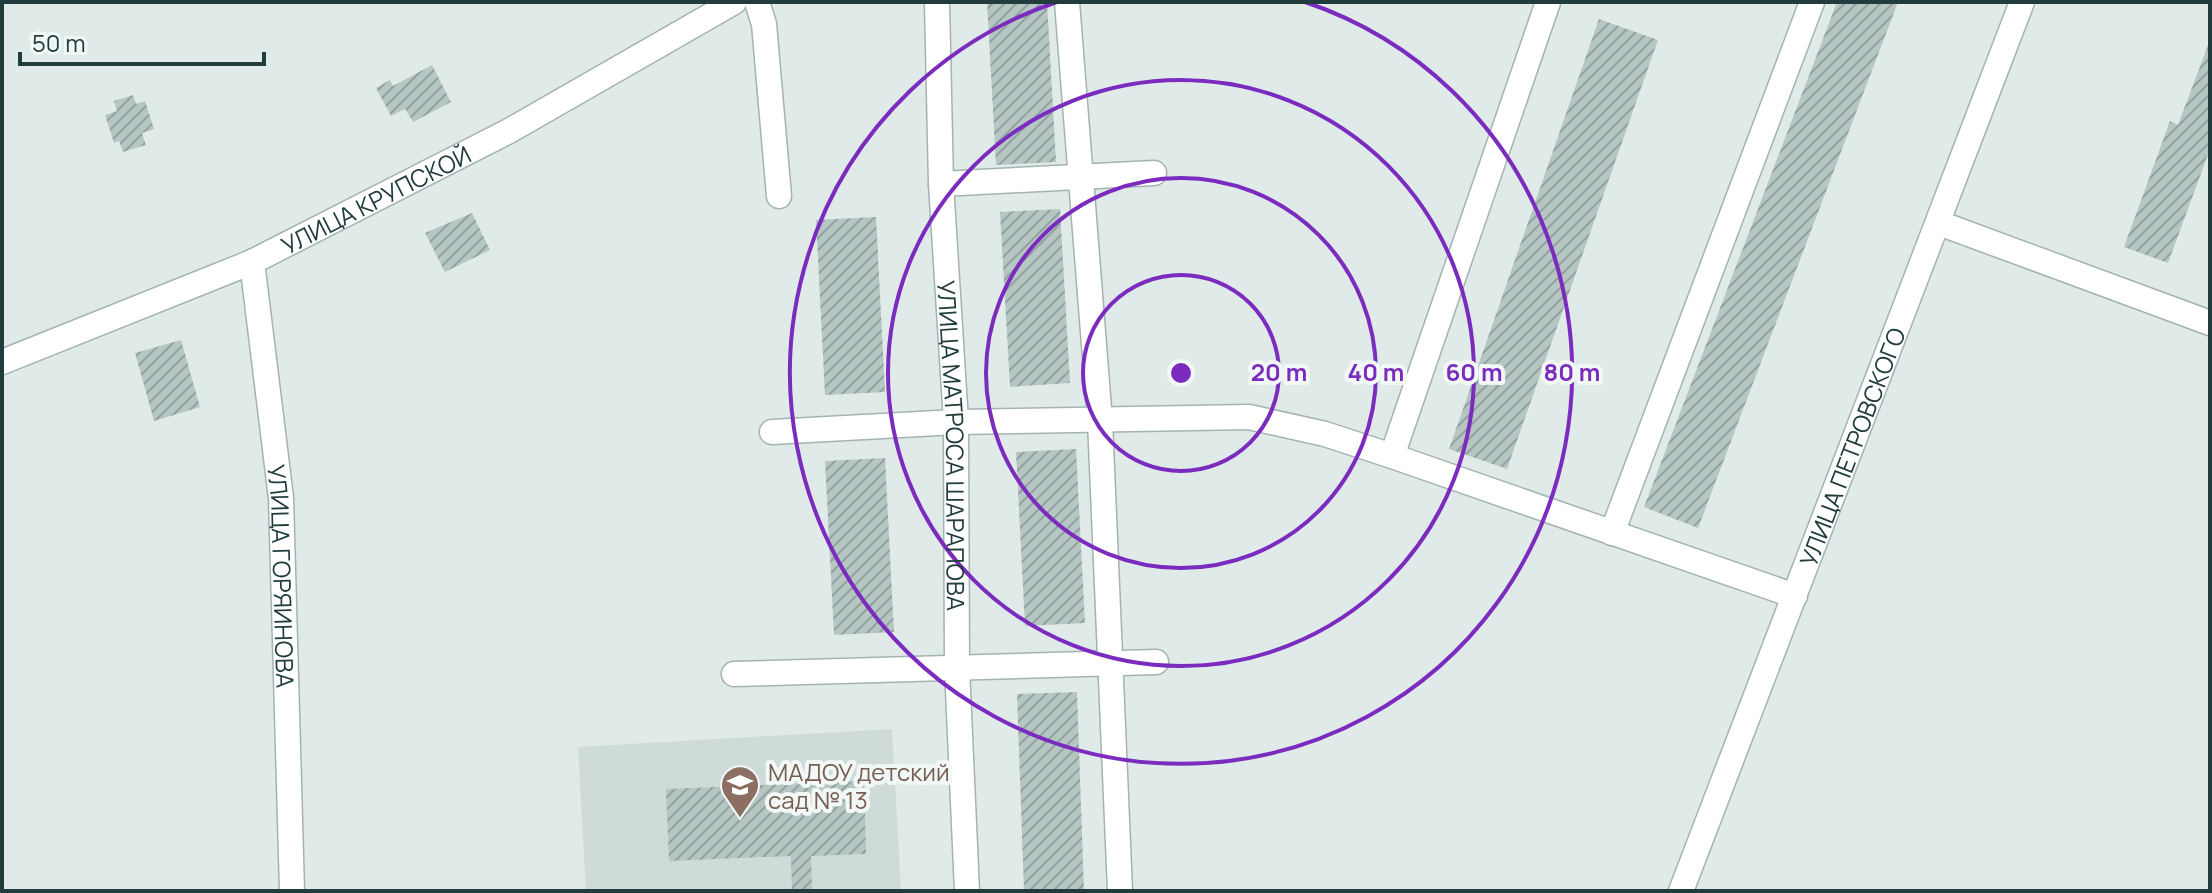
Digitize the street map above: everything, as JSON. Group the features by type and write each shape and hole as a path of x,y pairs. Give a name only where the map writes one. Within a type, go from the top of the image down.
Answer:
{"street":[{"name":"УЛИЦА КРУПСКОЙ","path":"2,362 252,262 509,131 734,2"},
{"path":"757,2 764,24 779,196"},
{"name":"УЛИЦА МАТРОСА ШАРАПОВА","path":"937,2 941,184 956,422 957,668 967,891"},
{"path":"1067,2 1100,421 1120,891"},
{"path":"1392,456 1548,2"},
{"path":"1612,533 1812,2"},
{"name":"УЛИЦА ПЕТРОВСКОГО","path":"1681,891 2022,2"},
{"path":"941,184 1154,173"},
{"path":"1939,223 2210,323"},
{"name":"УЛИЦА ГОРЯИНОВА","path":"252,262 281,498 292,891"},
{"path":"772,432 956,422 1249,417 1325,434 1795,596"},
{"path":"734,674 1156,662"}],"shaded area":[{"name":"МАДОУ детский сад № 13","path":"892,729 901,891 586,891 578,747"}],"building":[{"path":"987,2 1047,2 1056,162 996,165"},
{"path":"1837,2 1898,2 1698,528 1644,507"},
{"path":"1599,19 1658,40 1507,469 1449,449"},
{"path":"2210,40 2210,149 2168,263 2124,247 2170,121 2178,125"},
{"path":"432,65 451,102 413,122 405,109 391,116 376,88 390,80 393,86"},
{"path":"133,95 136,104 145,101 154,129 142,133 146,145 123,152 119,141 114,143 105,115 117,111 114,101"},
{"path":"1060,209 1070,383 1010,387 1000,212"},
{"path":"472,213 490,250 445,272 425,233"},
{"path":"876,217 885,392 825,395 816,220"},
{"path":"181,340 200,407 154,421 135,353"},
{"path":"1076,449 1085,623 1025,626 1016,452"},
{"path":"885,458 894,632 834,635 825,461"},
{"path":"1077,692 1084,891 1024,891 1017,694"},
{"path":"864,781 866,854 811,856 812,891 792,891 791,856 669,861 666,789"}],"place":[{"name":"МАДОУ детский сад № 13","path":"740,819"}]}
